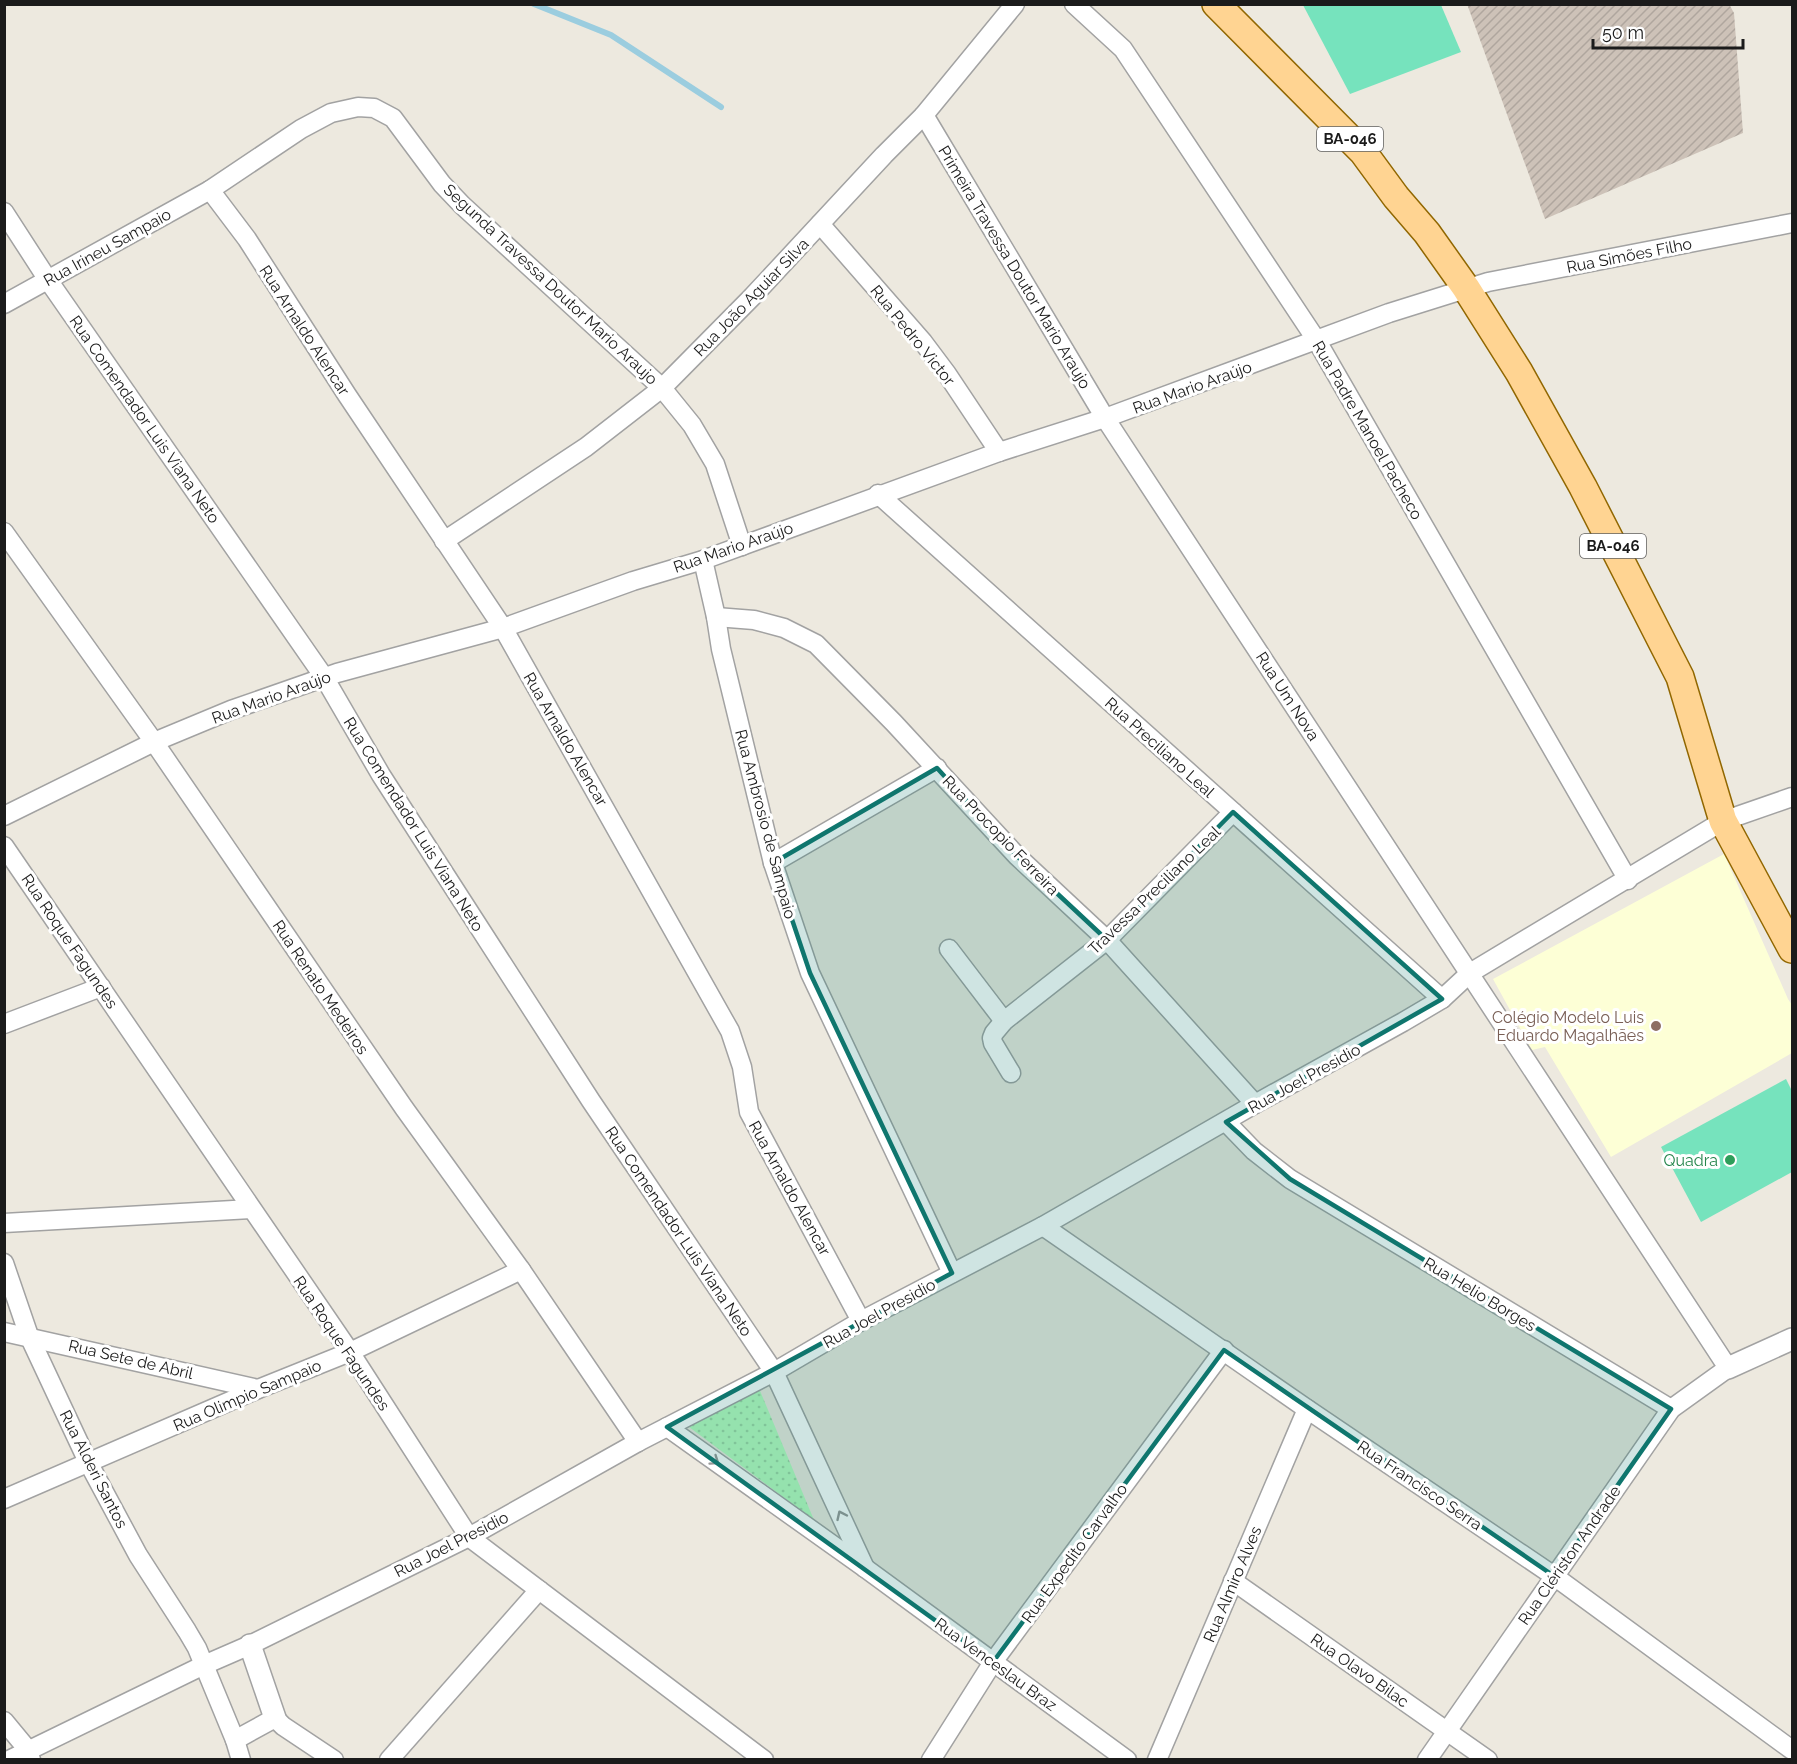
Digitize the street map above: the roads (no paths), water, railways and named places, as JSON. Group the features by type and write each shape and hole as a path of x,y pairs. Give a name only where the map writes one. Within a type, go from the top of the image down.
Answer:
{"main road":[{"name":"BA-046","path":"1216,4 1363,152 1467,288 1519,372 1583,487 1680,677 1723,821 1792,949"}],"street":[{"name":"Rua João Aguiar Silva","path":"444,541 586,447 662,388 924,115 1015,4"},
{"name":"Rua Padre Manoel Pacheco","path":"1074,4 1124,49 1317,341 1628,880"},
{"name":"Segunda Travessa Doutor Mario Araujo","path":"210,190 302,129 331,113 358,107 374,108 393,118 442,184 462,205 662,388 692,424 715,465 742,546"},
{"name":"Primeira Travessa Doutor Mario Araujo","path":"924,115 1105,418"},
{"name":"Rua Irineu Sampaio","path":"4,304 210,190"},
{"name":"Rua Arnaldo Alencar","path":"210,190 247,239 503,628 730,1031 742,1067 749,1112 861,1321"},
{"name":"Rua Comendador Luis Viana Neto","path":"4,212 48,280 324,677 381,775 591,1101 774,1372 865,1568"},
{"name":"Rua Simões Filho","path":"1467,288 1792,223"},
{"name":"Rua Pedro Victor","path":"820,224 923,342 999,452"},
{"name":"Rua Mario Araújo","path":"4,816 154,742 231,710 324,677 503,628 633,581 703,560 878,494 1105,418 1389,313 1467,288"},
{"name":"Rua Um Nova","path":"1105,418 1728,1368"},
{"name":"Rua Preciliano Leal","path":"878,494 1442,999"},
{"name":"Rua Renato Medeiros","path":"4,532 154,742 404,1108 521,1270 638,1442"},
{"name":"Rua Ambrosio de Sampaio","path":"703,560 721,650 774,863 810,973 952,1274"},
{"name":"Rua Procopio Ferreira","path":"716,617 754,620 784,628 816,644 937,768 1017,856 1107,940 1255,1104"},
{"path":"774,863 937,768"},
{"name":"Rua Joel Presidio","path":"9,1760 29,1755 204,1665 250,1645 469,1537 638,1442 774,1372 861,1321 1043,1226 1442,999 1470,974 1723,821 1792,797"},
{"name":"Travessa Preciliano Leal","path":"1005,1022 1107,940 1233,812"},
{"name":"Rua Roque Fagundes","path":"4,846 350,1352 469,1537 765,1760"},
{"path":"949,949 1005,1022 994,1033 993,1044 1011,1073"},
{"path":"4,1024 101,987"},
{"name":"Rua Helio Borges","path":"1226,1122 1254,1151 1290,1179 1671,1409"},
{"path":"4,1222 251,1209"},
{"name":"Rua Francisco Serra","path":"1043,1226 1554,1576 1792,1750"},
{"name":"Rua Alderi Santos","path":"4,1263 29,1336 88,1462 138,1555 187,1631 204,1665 241,1760"},
{"name":"Rua Olimpio Sampaio","path":"4,1499 258,1389 350,1352 521,1270"},
{"name":"Rua Sete de Abril","path":"4,1332 258,1389"},
{"path":"1728,1368 1792,1339"},
{"name":"Rua Expedito Carvalho","path":"931,1760 993,1662 1224,1350"},
{"name":"Rua Clériston Andrade","path":"1427,1760 1671,1409 1728,1368"},
{"name":"Rua Almiro Alves","path":"1157,1760 1307,1409"},
{"name":"Rua Venceslau Braz","path":"667,1427 865,1568 1127,1760"},
{"name":"Rua Olavo Bilac","path":"1233,1581 1488,1760"},
{"path":"389,1760 539,1590"},
{"path":"250,1645 275,1718 283,1726 334,1760"},
{"path":"235,1740 275,1718"},
{"path":"4,1721 29,1755"}],"waterway":[{"path":"534,4 611,35 721,107"}],"place":[{"name":"Colégio Modelo Luis Eduardo Magalhães","path":"1656,1026"},
{"name":"Quadra","path":"1730,1160"}]}
